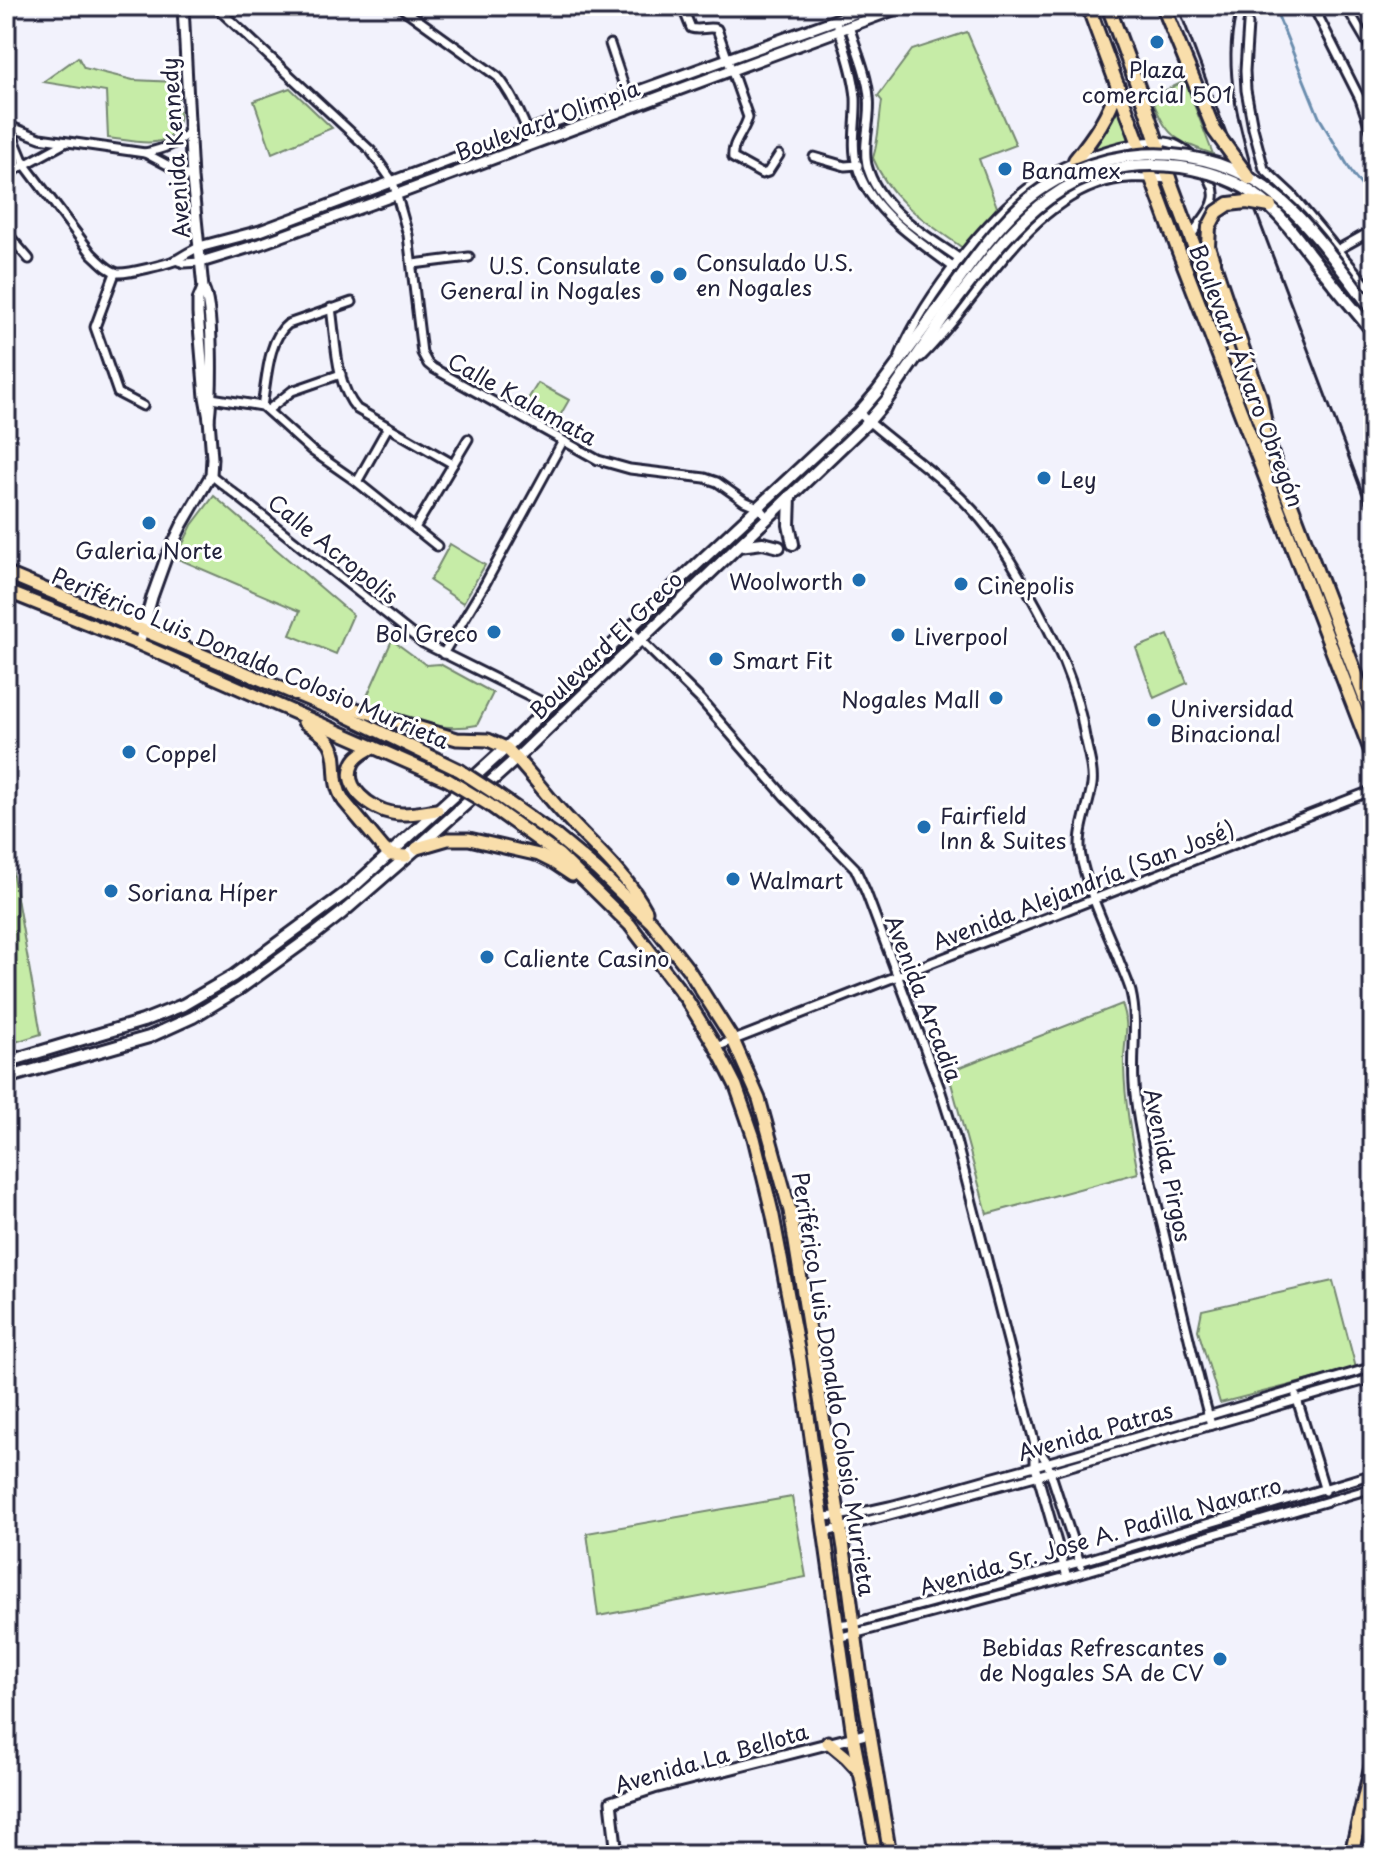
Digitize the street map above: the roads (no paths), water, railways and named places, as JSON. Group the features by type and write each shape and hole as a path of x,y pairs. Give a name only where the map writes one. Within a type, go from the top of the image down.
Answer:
{"highway":[{"name":"Boulevard Álvaro Obregón","path":"1088,6 1373,756"},
{"name":"Boulevard Álvaro Obregón","path":"1108,6 1169,179 1373,719"},
{"path":"1163,6 1214,130 1249,178"},
{"path":"1075,160 1103,123 1118,86"},
{"path":"1266,439 1263,408 1208,246 1209,227 1217,212 1229,204 1247,202 1270,206"},
{"path":"1351,1855 1373,1760"},
{"path":"1371,1855 1373,1845"}],"main road":[{"name":"Boulevard El Greco","path":"6,1078 149,1037 193,1017 239,989 342,913 517,758 869,421 886,401 940,314 1012,214 1051,183 1103,161 1159,147 1218,165 1249,178 1282,200 1373,310"},
{"name":"Boulevard El Greco","path":"6,1062 152,1018 202,995 233,976 351,889 506,748 859,413 1017,225 1058,191 1106,171 1127,166 1187,168 1217,175 1240,185 1270,206 1288,225 1373,332"},
{"path":"790,496 789,525 793,544"},
{"path":"739,546 763,543 779,547"},
{"name":"Periférico Luis Donaldo Colosio Murrieta","path":"6,573 322,705 459,770 559,855 630,925 687,1000 736,1086 754,1138 773,1216 800,1359 824,1517 837,1632 876,1855"},
{"name":"Periférico Luis Donaldo Colosio Murrieta","path":"6,591 139,644 492,799 555,835 597,870 652,923 688,969 733,1040 759,1099 790,1211 890,1855"},
{"path":"322,705 349,707 457,739 488,740 506,748 616,868 634,891 652,923"},
{"path":"287,710 330,743 338,793 384,849 391,855 406,856"},
{"path":"373,747 357,757 351,770 359,796 387,812 406,814 437,810"},
{"path":"417,848 448,839 469,839 539,855 603,898"},
{"path":"828,1742 860,1773"}],"street":[{"path":"6,37 13,6"},
{"name":"Avenida Kennedy","path":"183,6 192,178 203,288 209,299 206,362 211,475"},
{"name":"Calle Kalamata","path":"215,6 371,151 393,182 408,235 422,353 428,364 598,460 617,467 717,482 744,501 764,522"},
{"path":"399,6 498,77 505,85 532,143"},
{"path":"682,6 691,28 717,29 748,117 733,147 733,158 762,174 768,172 779,155"},
{"name":"Boulevard Olimpia","path":"201,262 260,244 732,70 841,25 874,6"},
{"name":"Boulevard Olimpia","path":"199,247 260,231 728,60 904,6"},
{"path":"1313,6 1360,99 1373,136"},
{"path":"1346,6 1373,52"},
{"path":"1248,24 1246,90 1261,163 1267,173 1291,194 1373,293"},
{"path":"841,25 869,96 867,164 878,189 911,224 960,259"},
{"path":"841,25 853,80 857,166 874,200 954,268"},
{"path":"610,44 631,107"},
{"path":"853,80 864,77"},
{"path":"8,123 40,138 145,153 165,149 189,132"},
{"path":"8,123 25,165 104,266 115,273 126,273 175,260 199,247"},
{"path":"6,175 65,143"},
{"path":"895,368 916,323 960,259 1023,192 1075,160 1139,144 1159,147 1168,143 1179,147 1196,161 1216,192 1214,202 1191,236"},
{"path":"145,153 192,178"},
{"path":"814,157 845,166 867,164"},
{"path":"908,369 939,338 1030,228 1061,202 1098,184 1138,177 1169,179"},
{"path":"1337,250 1373,230"},
{"path":"6,232 29,259"},
{"path":"413,264 469,257"},
{"path":"175,260 201,262"},
{"path":"115,273 96,323 96,332 118,393 143,406"},
{"path":"265,408 273,343 281,330 288,324 352,302"},
{"path":"331,308 344,390 357,409 453,464"},
{"path":"265,408 299,387 341,374"},
{"path":"208,398 265,408 311,450 357,482 437,546"},
{"name":"Avenida Pirgos","path":"859,413 933,473 982,519 1008,555 1065,663 1083,724 1092,786 1082,825 1081,860 1130,987 1135,1031 1132,1064 1139,1122 1211,1425"},
{"path":"357,482 388,427"},
{"path":"415,528 468,439"},
{"path":"443,654 563,441"},
{"path":"139,644 166,558 211,475"},
{"name":"Calle Acropolis","path":"211,475 423,643 550,706"},
{"name":"Avenida Arcadia","path":"629,629 701,700 786,798 855,868 954,1133 1035,1445 1037,1471 1067,1577"},
{"name":"Avenida Alejandría (San José)","path":"716,1047 1373,790"},
{"name":"Avenida Patras","path":"824,1517 840,1522 1037,1471 1047,1462 1373,1367"},
{"name":"Avenida Patras","path":"826,1532 840,1522 881,1507 1037,1471 1050,1472 1373,1378"},
{"path":"1295,1390 1328,1501"},
{"name":"Avenida Arcadia","path":"1035,1445 1047,1462 1083,1572"},
{"name":"Avenida Sr. Jose A. Padilla Navarro","path":"837,1632 1373,1474"},
{"name":"Avenida Sr. Jose A. Padilla Navarro","path":"837,1632 926,1615 1373,1488"},
{"path":"924,1605 926,1615"},
{"name":"Avenida La Bellota","path":"617,1855 611,1802 654,1788 870,1733"}],"waterway":[{"path":"1274,6 1319,117 1354,176 1373,200"}],"railway":[{"path":"1178,6 1373,521"},
{"path":"1238,6 1233,26 1231,67 1236,107 1251,167"}],"place":[{"name":"Plaza comercial 501","path":"1157,42"},
{"name":"Banamex","path":"1005,169"},
{"name":"Consulado U.S. en Nogales","path":"680,274"},
{"name":"U.S. Consulate General in Nogales","path":"657,277"},
{"name":"Ley","path":"1044,478"},
{"name":"Galeria Norte","path":"149,523"},
{"name":"Woolworth","path":"859,580"},
{"name":"Cinepolis","path":"961,584"},
{"name":"Bol Greco","path":"494,632"},
{"name":"Liverpool","path":"898,635"},
{"name":"Smart Fit","path":"716,659"},
{"name":"Nogales Mall","path":"996,698"},
{"name":"Universidad Binacional","path":"1154,720"},
{"name":"Coppel","path":"129,752"},
{"name":"Fairfield Inn & Suites","path":"924,827"},
{"name":"Walmart","path":"733,879"},
{"name":"Soriana Híper","path":"111,891"},
{"name":"Caliente Casino","path":"487,957"},
{"name":"Bebidas Refrescantes de Nogales SA de CV","path":"1220,1659"}]}
